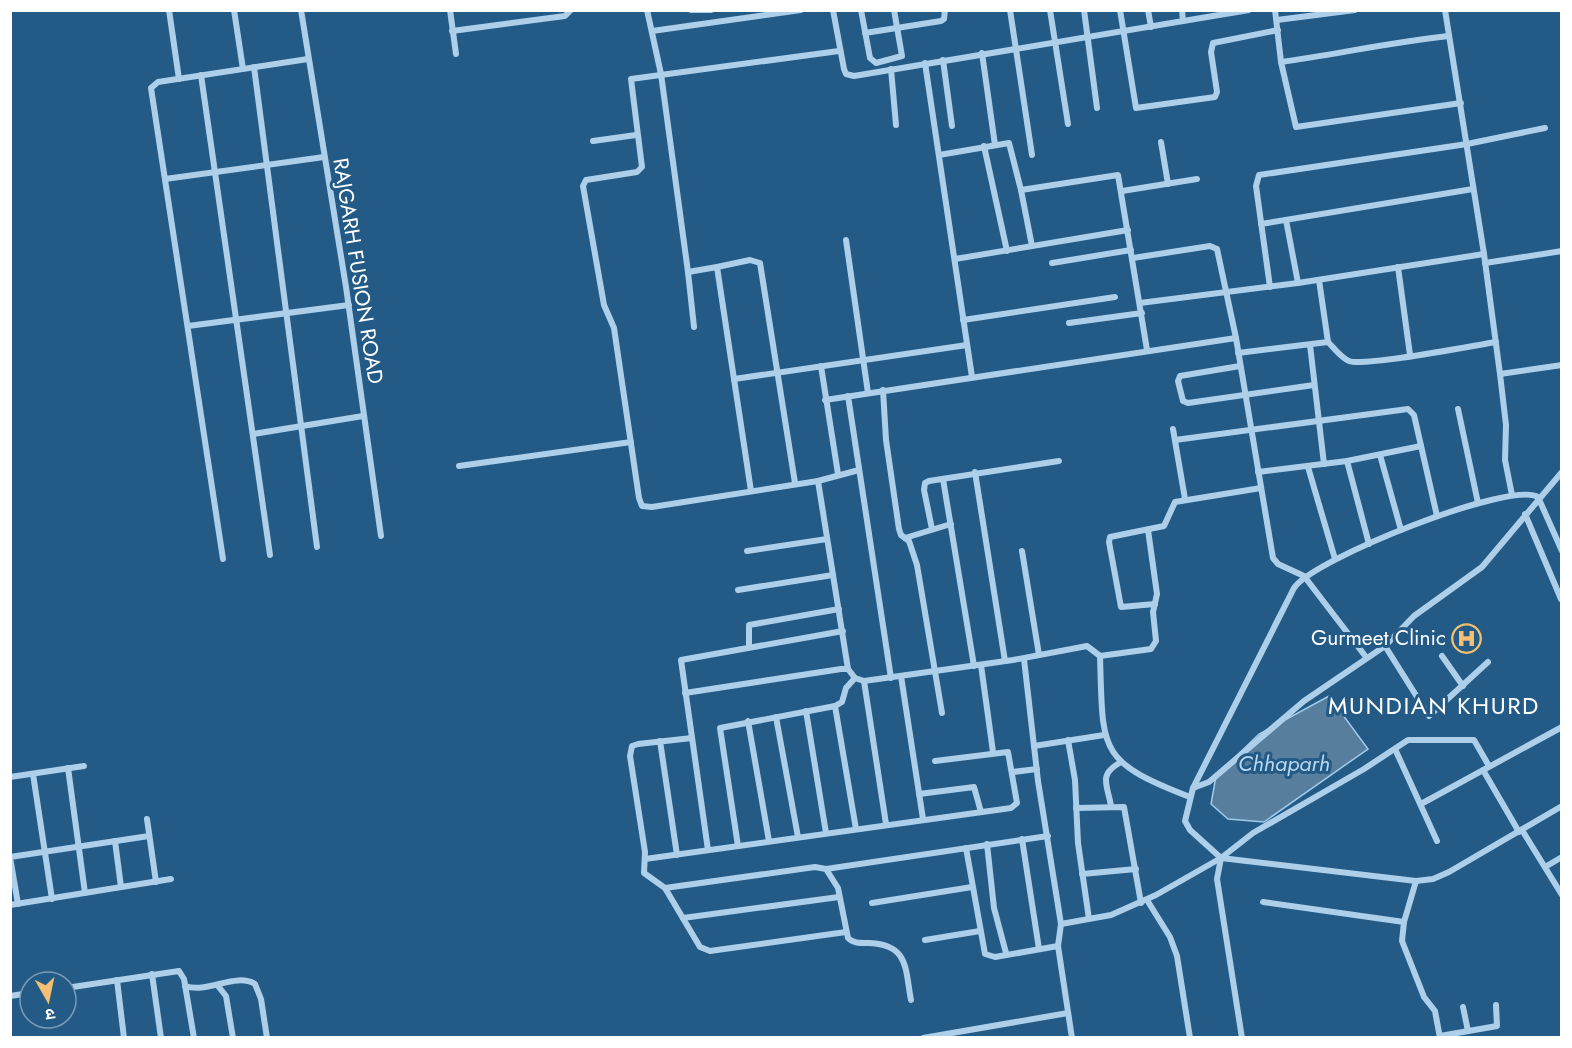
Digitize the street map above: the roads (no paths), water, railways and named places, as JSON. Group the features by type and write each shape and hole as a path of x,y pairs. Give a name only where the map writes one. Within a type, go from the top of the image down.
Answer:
{"street":[{"path":"169,10 179,79"},
{"path":"234,10 243,69"},
{"name":"RAJGARH FUSION ROAD","path":"301,10 349,305 381,536"},
{"path":"450,10 456,54"},
{"path":"529,10 530,20"},
{"path":"452,31 565,16 571,10"},
{"path":"647,10 661,74 694,327"},
{"path":"691,10 711,10"},
{"path":"652,32 801,10"},
{"path":"833,10 839,51 844,69 849,76 1150,27 1213,13 1246,11"},
{"path":"861,10 870,58 876,63 902,56 894,10"},
{"path":"865,33 941,21 945,19 945,10"},
{"path":"1010,10 1032,154"},
{"path":"1050,10 1068,124"},
{"path":"1084,10 1097,108"},
{"path":"1120,10 1133,102 1136,108 1215,97 1217,92 1211,52 1213,43 1278,30"},
{"path":"1148,10 1150,27"},
{"path":"1182,10 1183,21"},
{"path":"1275,10 1281,62 1296,127 1461,103"},
{"path":"1277,20 1355,10"},
{"path":"1445,10 1484,254 1506,425 1505,460 1512,495"},
{"path":"1281,62 1357,52 1388,43 1449,36"},
{"path":"839,51 635,78 629,82 642,162 640,169 586,180 583,186 604,305 614,328 642,506 652,507 818,481 859,470"},
{"path":"982,53 995,145"},
{"path":"223,559 151,88 158,82 308,59"},
{"path":"943,60 952,126"},
{"path":"925,63 972,377"},
{"path":"254,67 317,547"},
{"path":"891,69 896,125"},
{"path":"201,75 270,555"},
{"path":"1270,287 1255,181 1263,174 1467,144 1545,128"},
{"path":"593,141 636,135"},
{"path":"1161,142 1168,184"},
{"path":"939,155 984,146 1011,145 1032,246"},
{"path":"984,146 1007,250"},
{"path":"165,179 324,157"},
{"path":"1021,190 1115,174 1120,178 1147,350"},
{"path":"1122,191 1197,179"},
{"path":"1261,224 1473,189"},
{"path":"1286,220 1298,283"},
{"path":"955,260 1128,230"},
{"path":"846,240 868,393"},
{"path":"1133,258 1215,246 1219,253 1236,338 1274,561 1304,576 1366,657"},
{"path":"1052,262 1131,250"},
{"path":"1485,263 1562,251"},
{"path":"1140,303 1270,287 1484,254"},
{"path":"688,272 750,260 760,263 795,483"},
{"path":"717,267 751,491"},
{"path":"1398,267 1410,355"},
{"path":"1319,280 1328,342 1350,361 1376,362 1496,342"},
{"path":"963,320 1116,297"},
{"path":"188,327 349,305"},
{"path":"1069,323 1142,313"},
{"path":"825,400 1236,338"},
{"path":"1238,353 1328,342"},
{"path":"734,379 863,358 967,345"},
{"path":"1310,345 1324,464"},
{"path":"1500,374 1562,364"},
{"path":"821,366 838,474"},
{"path":"1240,366 1180,376 1181,397 1188,403 1314,385"},
{"path":"883,390 886,440 899,529 912,547 917,565 942,713"},
{"path":"848,396 891,678"},
{"path":"1174,440 1408,409 1414,415 1437,516"},
{"path":"1458,409 1478,503"},
{"path":"253,434 363,416"},
{"path":"1173,429 1185,498"},
{"path":"459,466 631,442"},
{"path":"1258,472 1347,461 1421,447"},
{"path":"1380,455 1401,530"},
{"path":"932,529 925,483 975,472 1059,461"},
{"path":"1347,461 1369,544"},
{"path":"1308,466 1335,559"},
{"path":"975,472 1005,662"},
{"path":"1193,788 1209,782 1304,701 1385,646 1414,616 1488,562 1538,497 1562,472"},
{"path":"943,479 993,752"},
{"path":"818,481 848,669 855,678 864,681 935,672 1005,662 1088,646 1100,657 1104,735 1112,752 1121,762 1150,782 1190,797"},
{"path":"1155,604 1121,607 1110,537 1164,526 1168,521 1170,508 1175,502 1185,498 1261,488"},
{"path":"1562,551 1538,497 1527,493 1478,503 1437,516 1335,559 1304,576 1294,588 1193,788 1185,821 1190,830 1221,858 1416,881 1433,879 1449,872 1562,806"},
{"path":"1525,514 1561,599"},
{"path":"905,538 951,524"},
{"path":"1100,657 1151,649 1155,645 1153,618 1157,594 1148,530"},
{"path":"747,551 827,539"},
{"path":"1022,551 1039,655"},
{"path":"738,590 833,575"},
{"path":"749,647 749,625 839,609"},
{"path":"708,850 682,658 843,632"},
{"path":"1385,646 1429,716 1488,662"},
{"path":"1442,656 1463,686"},
{"path":"1024,658 1037,769 1061,924 1058,946 1072,1038"},
{"path":"685,693 848,669"},
{"path":"901,676 922,819"},
{"path":"738,846 720,730 727,725 836,706 842,702 846,688 855,678"},
{"path":"864,681 886,824"},
{"path":"836,706 856,829"},
{"path":"806,711 826,833"},
{"path":"776,717 798,837"},
{"path":"748,722 769,841"},
{"path":"1420,804 1562,727"},
{"path":"1034,746 1104,735"},
{"path":"692,738 638,744 630,750 645,859 645,875 656,879 665,888 700,947 710,951 846,932"},
{"path":"1061,924 1111,915 1144,901 1221,858 1269,823 1416,738 1437,742 1467,738 1474,740 1486,768 1520,831 1562,895"},
{"path":"1068,740 1089,919"},
{"path":"660,741 677,855"},
{"path":"1395,749 1437,841"},
{"path":"645,859 1015,807 1017,803 1008,752 993,752 935,761"},
{"path":"1111,806 1105,775 1108,770 1121,762"},
{"path":"10,777 84,766"},
{"path":"68,768 85,893"},
{"path":"1013,772 1037,769"},
{"path":"33,774 52,898"},
{"path":"919,794 974,787 981,812"},
{"path":"1076,808 1120,805 1127,811 1136,869 1144,901 1170,938 1176,956 1190,1038"},
{"path":"147,819 156,882"},
{"path":"149,836 10,857 14,905 171,879"},
{"path":"665,888 815,867 826,868 1048,836"},
{"path":"1023,839 1039,949"},
{"path":"115,841 121,887"},
{"path":"987,844 994,908 1006,953"},
{"path":"966,848 985,954 995,957 1006,953 1058,946"},
{"path":"1545,867 1562,857"},
{"path":"1221,858 1217,879 1242,1038"},
{"path":"826,868 835,881 846,932 851,941 879,944 896,949 904,961 911,1000"},
{"path":"1082,874 1136,869"},
{"path":"1416,881 1404,922 1402,940 1424,997 1435,1011 1440,1037 1497,1026 1496,1005"},
{"path":"873,903 972,887"},
{"path":"683,918 839,897"},
{"path":"1263,902 1404,922"},
{"path":"925,940 980,931"},
{"path":"78,986 179,971 185,986 194,1038"},
{"path":"152,974 161,1038"},
{"path":"117,980 124,1038"},
{"path":"185,986 198,989 244,980 255,984 261,999 267,1038"},
{"path":"218,986 226,996 233,1038"},
{"path":"1463,1007 1468,1031"},
{"path":"923,1038 1068,1013"}],"water":[{"name":"Chhaparh","path":"1329,696 1368,749 1264,822 1228,819 1211,804 1216,776 1259,734"}],"place":[{"name":"Gurmeet Clinic","path":"1467,638"}],"district":[{"name":"MUNDIAN KHURD","path":"1434,705"}]}
